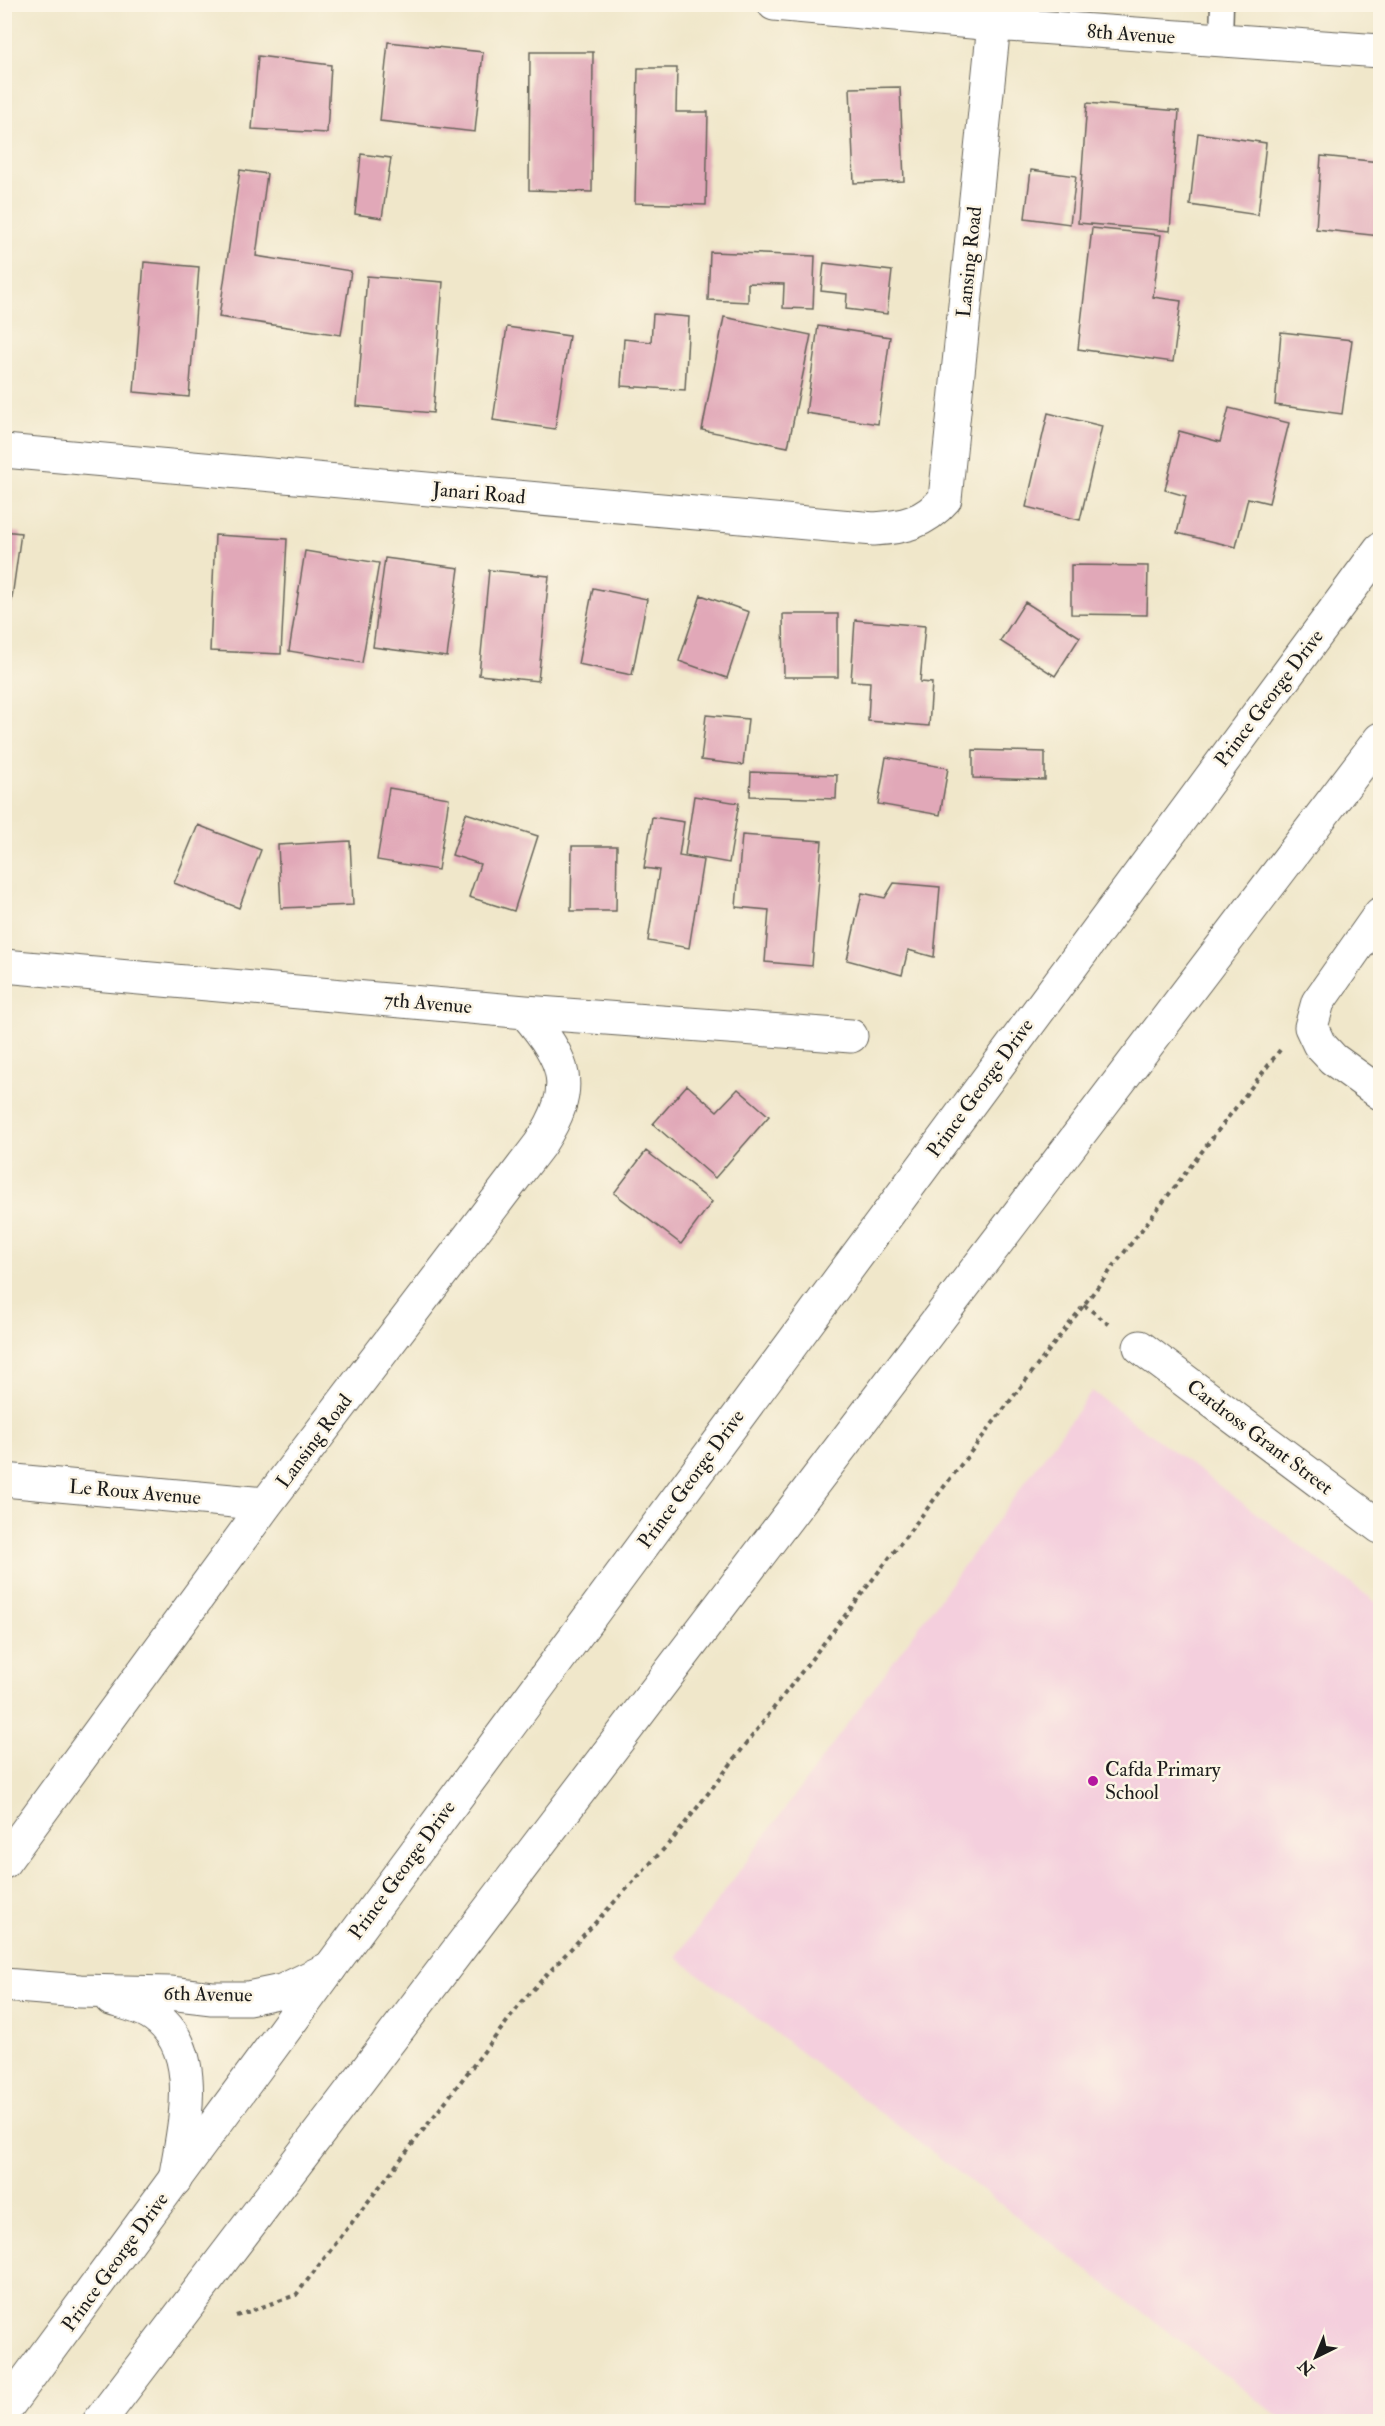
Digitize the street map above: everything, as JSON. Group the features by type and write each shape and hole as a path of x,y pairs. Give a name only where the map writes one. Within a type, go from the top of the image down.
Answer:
{"street":[{"name":"8th Avenue","path":"774,4 994,24 1380,51"},
{"name":"Lansing Road","path":"945,499 994,24"},
{"name":"Janari Road","path":"4,451 874,529 898,527 915,522 933,513 945,499"},
{"name":"Prince George Drive","path":"4,2411 1380,549"},
{"path":"99,2421 1380,739"},
{"path":"1380,914 1318,1002 1311,1027 1318,1044 1333,1059 1380,1094"},
{"name":"7th Avenue","path":"4,966 525,1012 851,1036"},
{"name":"Lansing Road","path":"4,1862 266,1504 533,1154 556,1120 563,1095 561,1067 548,1039 525,1012"},
{"name":"Cardross Grant Street","path":"1140,1347 1380,1527"},
{"name":"Le Roux Avenue","path":"4,1480 266,1504"},
{"name":"6th Avenue","path":"4,1985 80,1991 248,1998 282,1991 330,1968"},
{"name":"6th Avenue","path":"80,1991 127,2004 151,2014 166,2027 178,2046 187,2075 187,2103 175,2180"},
{"path":"109,2421 150,2353"}],"lane":[{"path":"1221,40 1222,4"}],"path":[{"path":"236,2316 296,2295 526,1997 673,1839 1281,1049"}],"shaded area":[{"name":"Cafda Primary School","path":"1092,1391 1380,1605 1380,2421 1285,2421 676,1957"}],"building":[{"path":"388,42 483,52 475,132 380,121"},
{"path":"530,52 593,52 592,192 529,190"},
{"path":"258,56 331,65 327,133 252,129"},
{"path":"638,68 677,68 676,112 708,112 706,205 635,203"},
{"path":"900,87 904,181 854,183 850,88"},
{"path":"1087,103 1179,111 1170,231 1078,223"},
{"path":"1198,133 1266,143 1258,215 1190,205"},
{"path":"361,154 391,158 382,218 355,214"},
{"path":"1321,156 1380,162 1380,236 1316,229"},
{"path":"240,170 267,174 256,256 351,271 341,335 219,317"},
{"path":"1031,170 1076,176 1070,224 1025,218"},
{"path":"1092,228 1161,235 1153,297 1181,301 1173,362 1078,349"},
{"path":"710,252 815,256 813,309 783,308 784,284 748,283 748,302 708,300"},
{"path":"144,262 199,267 189,397 134,392"},
{"path":"824,263 892,271 887,314 846,309 847,294 821,291"},
{"path":"367,276 443,282 433,413 357,406"},
{"path":"653,314 689,317 685,390 621,386 624,339 651,342"},
{"path":"724,317 811,335 788,447 702,430"},
{"path":"818,326 890,337 878,424 806,413"},
{"path":"507,327 569,336 555,429 493,420"},
{"path":"1281,332 1352,340 1342,414 1275,405"},
{"path":"1229,408 1289,423 1269,503 1248,498 1236,547 1177,533 1186,496 1165,490 1179,431 1220,442"},
{"path":"1048,413 1102,426 1080,520 1026,507"},
{"path":"4,531 21,533 6,641 4,641"},
{"path":"215,535 287,539 281,654 210,651"},
{"path":"305,551 379,563 362,663 289,651"},
{"path":"385,558 459,568 447,657 373,647"},
{"path":"1071,565 1148,566 1147,615 1071,614"},
{"path":"489,570 549,576 538,681 479,675"},
{"path":"593,588 647,599 632,675 578,664"},
{"path":"701,595 749,612 727,678 679,661"},
{"path":"1025,602 1080,637 1055,676 1000,641"},
{"path":"783,614 838,614 838,677 784,677"},
{"path":"855,620 925,626 920,682 932,683 929,726 868,721 870,682 851,681"},
{"path":"706,715 748,719 743,765 701,760"},
{"path":"973,750 1045,752 1045,780 973,778"},
{"path":"886,757 948,768 940,815 878,804"},
{"path":"751,772 837,775 836,799 750,796"},
{"path":"389,788 449,798 438,870 377,860"},
{"path":"694,796 739,803 729,863 685,855"},
{"path":"466,813 538,836 514,911 469,897 480,864 452,855"},
{"path":"652,817 684,822 679,856 703,860 689,948 648,941 659,870 644,868"},
{"path":"198,825 261,850 239,908 174,883"},
{"path":"742,835 822,841 812,966 765,962 769,910 736,907"},
{"path":"350,841 353,905 281,908 278,845"},
{"path":"572,846 617,846 616,911 571,911"},
{"path":"894,883 940,887 934,957 908,950 902,975 847,960 862,893 885,898"},
{"path":"687,1085 717,1111 738,1089 769,1116 715,1178 653,1124"},
{"path":"646,1151 712,1202 681,1244 614,1193"}],"place":[{"name":"Cafda Primary School","path":"1093,1781"}]}
